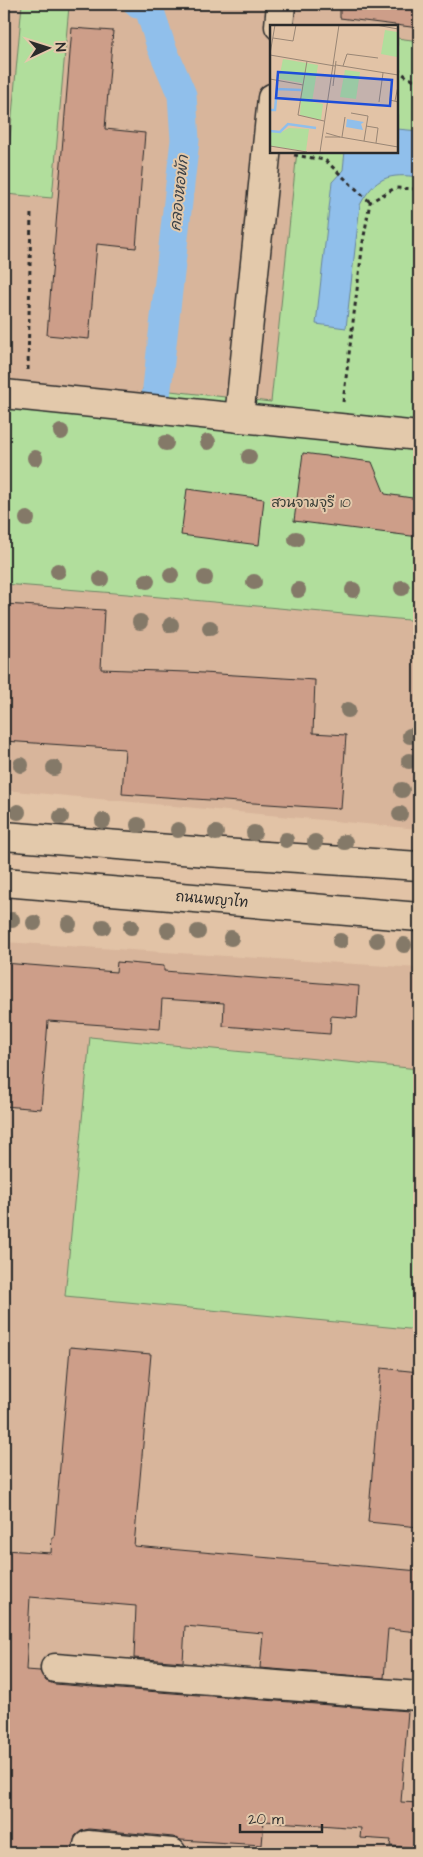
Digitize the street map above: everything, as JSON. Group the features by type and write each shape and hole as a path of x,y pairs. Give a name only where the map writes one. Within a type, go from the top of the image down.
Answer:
{"main road":[{"path":"279,25 281,4"},
{"path":"239,418 270,116"},
{"path":"15,395 419,436"},
{"path":"4,836 419,866"},
{"name":"ถนนพญาไท","path":"4,882 419,917"},
{"path":"55,1668 419,1696"},
{"path":"87,1853 88,1846 172,1853"}],"path":[{"path":"398,70 419,84"},
{"path":"266,151 270,152"},
{"path":"273,152 325,160 370,202"},
{"path":"370,202 395,188 419,190"},
{"path":"339,428 370,202"},
{"path":"15,395 31,211"}],"shaded area":[{"path":"4,4 419,4 419,829 4,790"},
{"path":"4,942 419,968 419,1853 4,1853"}],"green space":[{"path":"22,4 69,6 52,198 5,194"},
{"name":"สวนจามจุรี 10","path":"398,38 419,41 419,621 4,584 4,404 141,418 143,388 271,402 297,152 398,152"},
{"path":"90,1037 419,1069 419,1330 65,1296"}],"water":[{"path":"398,129 419,131 419,177 399,176 384,179 371,188 360,205 346,328 316,324 332,182 343,170 345,152 398,152"}],"building":[{"path":"340,4 419,4 419,28 340,18"},
{"path":"72,28 113,31 105,129 145,133 136,248 97,244 89,339 47,335"},
{"path":"303,453 372,462 385,494 419,499 419,537 294,521"},
{"path":"187,489 264,499 259,545 181,535"},
{"path":"4,604 104,610 101,669 315,680 313,733 346,735 341,809 122,794 125,749 4,741"},
{"path":"117,962 164,966 164,971 359,986 357,1018 331,1016 330,1034 223,1026 224,1003 162,999 160,1029 48,1021 41,1109 4,1106 4,963 116,972"},
{"path":"70,1347 151,1354 134,1546 419,1571 419,1632 388,1629 384,1678 260,1668 263,1633 185,1626 183,1662 134,1658 136,1606 30,1597 26,1670 40,1671 46,1681 54,1684 408,1711 401,1802 419,1803 419,1848 390,1846 391,1840 360,1838 361,1828 264,1821 262,1845 181,1840 173,1837 89,1829 81,1831 75,1836 72,1853 4,1853 4,1550 51,1553 52,1538 54,1538"},
{"path":"381,1368 419,1372 419,1527 368,1522"}],"waterway":[{"name":"คลองหอพัก","path":"138,4 148,5 161,46 182,95 185,140 156,397"}]}
